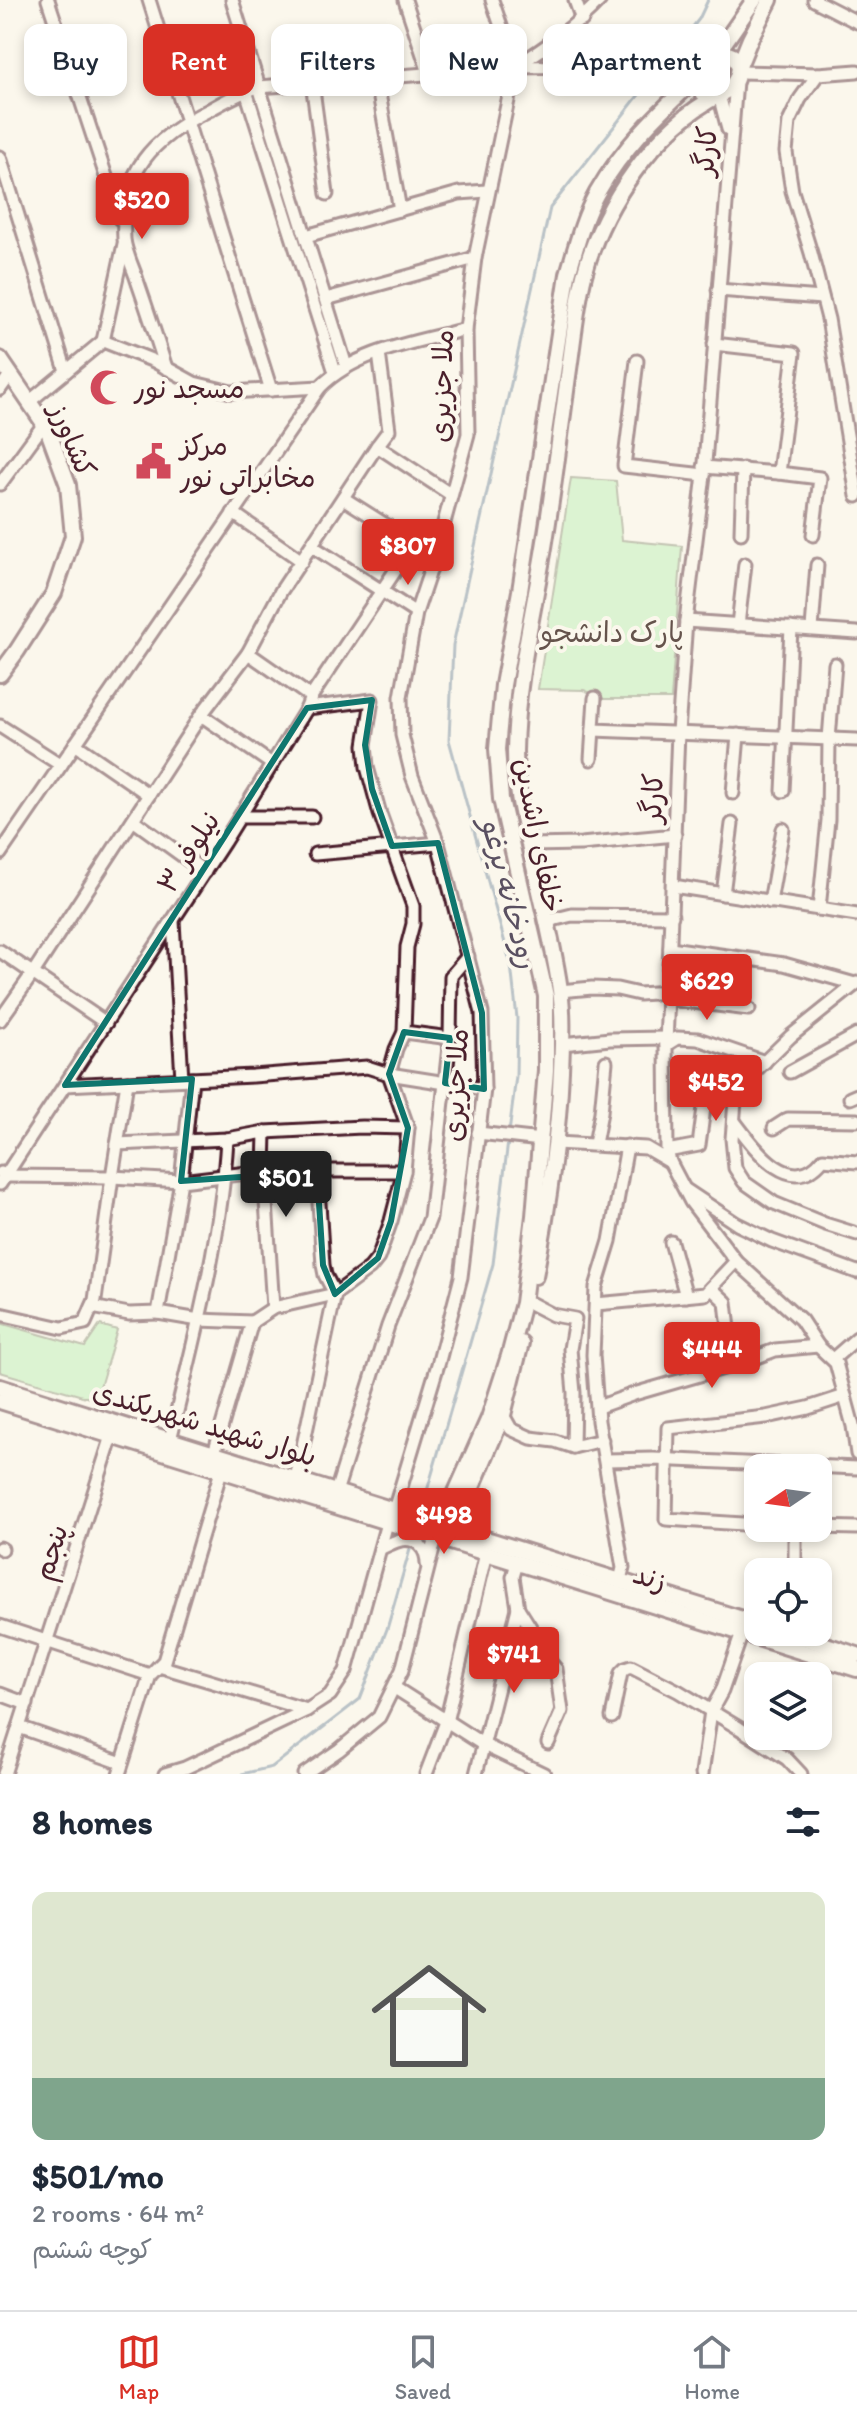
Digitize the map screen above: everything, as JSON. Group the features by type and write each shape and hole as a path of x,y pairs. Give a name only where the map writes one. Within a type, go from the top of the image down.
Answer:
{"main road":[{"path":"730,35 754,0"},
{"path":"730,87 770,0"},
{"path":"730,56 733,56 738,73"},
{"name":"خلفای راشدین","path":"438,1533 489,1418 509,1356 523,1303 548,1141 546,996 501,799 497,749 503,685 568,274 579,235 597,194 625,151 675,96"},
{"path":"390,1516 438,1533 503,1415 544,1228 548,1141 562,1044 560,991 548,921 520,802 515,754 517,705 546,536 584,274 601,231 627,181 671,130 695,109 717,96"},
{"name":"کشاورز","path":"0,359 44,424 68,485 73,536 54,593 0,674"},
{"name":"بلوار شهید شهریکندی","path":"0,1387 336,1492 390,1516"},
{"name":"بلوار شهید شهریکندی","path":"0,1401 221,1471 390,1516"},
{"name":"زند","path":"438,1533 486,1553 857,1669"},
{"name":"زند","path":"438,1533 620,1580 744,1620"},
{"path":"829,1646 857,1655"}],"street":[{"path":"48,0 118,207 124,241 166,368"},
{"path":"149,0 271,390"},
{"path":"232,0 326,299 340,369"},
{"path":"405,0 420,46"},
{"path":"492,0 500,24"},
{"path":"575,0 582,20"},
{"path":"527,59 582,20 600,0"},
{"path":"814,0 857,22"},
{"path":"738,73 857,71"},
{"name":"کارگر","path":"738,73 678,732 666,1041 668,1156 691,1202 736,1261 801,1320 818,1346 833,1359"},
{"path":"818,74 800,99 789,122 786,152 792,191 822,298 857,496"},
{"path":"255,88 271,86"},
{"path":"29,402 103,341 124,241 126,205 133,177 146,154 187,121 236,96"},
{"path":"248,96 340,369"},
{"path":"314,96 327,194"},
{"path":"379,96 400,210"},
{"name":"ملا جزیری","path":"165,1774 185,1768 307,1710 330,1695 346,1671 439,1361 461,1277 484,1089 482,1013 438,843 412,776 402,735 401,697 416,613 468,434 466,329 487,191 508,96"},
{"path":"719,96 730,141"},
{"path":"0,157 66,371"},
{"path":"306,236 459,193 487,191"},
{"path":"326,299 475,258"},
{"path":"718,290 822,298"},
{"path":"0,854 320,387 340,369 379,353 466,329"},
{"path":"103,341 194,383 231,392 320,387"},
{"path":"714,344 794,353 779,473"},
{"path":"0,1020 201,715 248,653 281,591 389,430 379,353"},
{"path":"637,361 624,466 704,471 743,469 820,478 813,535"},
{"path":"0,389 10,375"},
{"path":"0,484 44,424"},
{"path":"377,446 450,494"},
{"path":"741,533 743,469"},
{"path":"343,498 435,556"},
{"path":"233,513 302,561"},
{"name":"نیلوفر ۳","path":"2,1178 205,872 309,703 413,544"},
{"path":"312,546 416,613"},
{"path":"738,625 745,564"},
{"path":"812,629 817,565"},
{"path":"686,621 857,633"},
{"path":"783,791 791,628"},
{"path":"92,1307 129,1314 158,1313 199,1320 252,1322 273,1308 335,1294 370,1268 378,1258 404,1171 408,1128 389,1074 404,1032 407,947 413,924 413,906 367,767 366,735 372,700 309,703 248,653"},
{"path":"819,909 828,820 829,739 835,664"},
{"path":"591,759 595,698"},
{"path":"201,715 272,764"},
{"path":"0,726 61,765"},
{"path":"593,730 857,740"},
{"path":"733,793 738,735"},
{"path":"75,744 149,795"},
{"path":"240,817 312,817"},
{"path":"133,820 205,872"},
{"path":"723,894 732,824"},
{"path":"770,902 783,829"},
{"path":"529,845 581,844 675,835"},
{"path":"315,854 438,843"},
{"path":"673,886 857,915"},
{"path":"548,921 572,915 672,916"},
{"path":"158,1313 186,1142 187,1079 173,921"},
{"path":"670,948 784,964 856,983"},
{"path":"0,951 106,1023"},
{"path":"336,1492 388,1326 430,1218 450,1038 451,976 468,956"},
{"path":"856,983 791,1036 751,1075 735,1101 732,1139 735,1168 744,1182 774,1203 857,1234"},
{"path":"560,991 617,989 749,1009"},
{"path":"404,1032 450,1038"},
{"path":"790,1072 857,1035"},
{"path":"562,1044 610,1039 698,1039 765,1062"},
{"path":"595,1144 606,1062"},
{"path":"65,1085 367,1067 389,1074 484,1089"},
{"path":"0,1314 62,1328 85,1323 95,1300 127,1082"},
{"path":"478,1133 646,1148 668,1156 699,1145 706,1093"},
{"path":"774,1128 788,1119 857,1120"},
{"path":"734,1121 760,1154 773,1166 786,1171 796,1174 807,1171 817,1167 823,1159 857,1162"},
{"path":"117,1144 227,1139 265,1132 408,1128"},
{"path":"265,1132 264,1171 273,1308"},
{"path":"170,1440 199,1320 225,1177 227,1139"},
{"path":"620,1580 623,1568 602,1440 593,1355 596,1287 610,1241 627,1146"},
{"path":"2,1178 112,1177 181,1181 264,1171 404,1171"},
{"path":"296,1479 335,1294 323,1265 317,1172"},
{"path":"683,1188 737,1224 772,1241 857,1272"},
{"path":"671,1242 686,1296"},
{"path":"596,1304 705,1294 736,1261"},
{"path":"711,1288 726,1302 733,1365"},
{"path":"530,1303 553,1315 575,1319 570,1349 574,1393 573,1447"},
{"path":"214,1453 252,1322"},
{"path":"857,1338 833,1359 854,1413 857,1454"},
{"path":"598,1407 775,1350 818,1346"},
{"path":"744,1524 666,1519 668,1428 766,1417 845,1396"},
{"path":"503,1415 511,1429 531,1438 573,1447 602,1440"},
{"name":"پنجم","path":"3,1772 112,1436"},
{"path":"606,1460 653,1459 857,1468"},
{"path":"19,1727 120,1768 150,1675 164,1661 221,1471"},
{"path":"832,1527 857,1528"},
{"path":"304,1774 379,1717 402,1670 438,1533 402,1539 381,1548"},
{"path":"426,1774 446,1722 486,1553"},
{"path":"476,1774 518,1608 513,1577 517,1563"},
{"path":"518,1608 530,1627 537,1647 556,1669 562,1711 548,1743"},
{"path":"0,1626 150,1675"},
{"path":"702,1774 711,1711 722,1691 742,1633"},
{"path":"159,1666 307,1710"},
{"path":"612,1717 621,1673 631,1667 711,1711 787,1759 797,1773"},
{"path":"395,1688 484,1745 544,1774"},
{"path":"0,1694 27,1704"}],"highlighted area":[{"path":"372,700 365,745 372,789 392,846 438,843 482,1013 484,1089 445,1083 450,1038 404,1032 389,1074 408,1128 391,1221 378,1258 335,1294 323,1265 317,1172 181,1181 192,1079 65,1085 307,708"}],"green space":[{"name":"پارک دانشجو","path":"571,478 616,481 622,540 682,546 671,699 604,699 584,690 538,689"},
{"path":"0,1323 85,1347 100,1325 117,1330 96,1400 0,1372"}],"waterway":[{"name":"رودخانه یرغو","path":"695,24 708,0"},
{"name":"رودخانه یرغو","path":"420,1515 493,1264 516,1076 517,1018 511,965 449,740 453,645 550,208 638,96"},
{"name":"رودخانه یرغو","path":"242,1774 272,1767 360,1699 387,1629 411,1546"}],"place":[{"name":"مسجد نور","path":"108,388"},
{"name":"مرکز مخابراتی نور","path":"154,461"}]}
